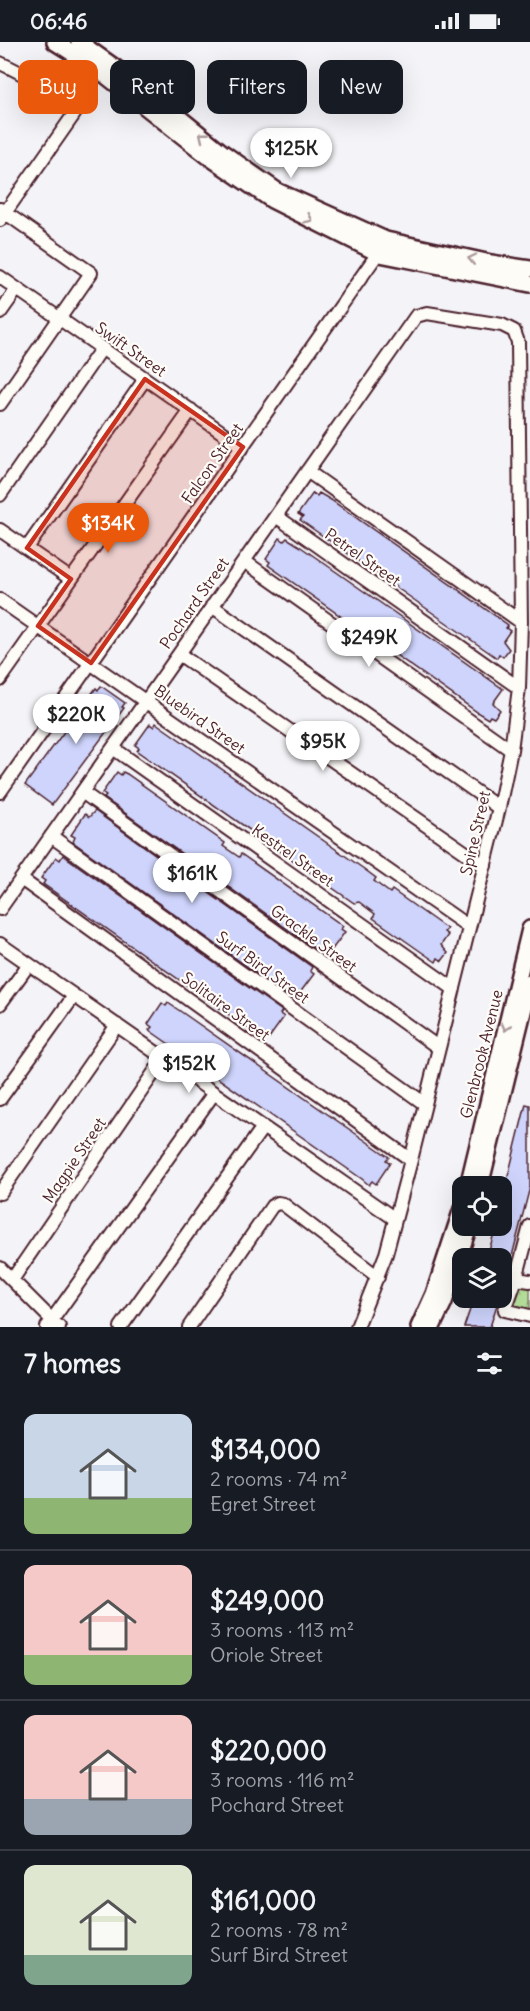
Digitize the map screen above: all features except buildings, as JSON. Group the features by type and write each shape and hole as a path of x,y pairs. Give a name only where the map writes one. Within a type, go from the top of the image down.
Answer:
{"street":[{"path":"55,42 95,67 208,156 272,200 383,247 530,284"},
{"path":"79,42 134,81 223,153 277,191 383,247 530,269"},
{"path":"0,63 18,71 77,111 2,214 91,273 0,404"},
{"name":"Falcon Street","path":"0,792 383,247"},
{"name":"Swift Street","path":"0,277 243,447"},
{"path":"0,313 17,289"},
{"name":"Spine Street","path":"357,1327 378,1277 440,1048 499,808 511,750 519,688 521,622 518,342 514,331 502,325 427,313 416,316"},
{"name":"Pochard Street","path":"0,909 416,316"},
{"path":"0,495 102,348"},
{"path":"27,548 146,379"},
{"path":"2,674 191,410"},
{"path":"308,471 521,622"},
{"name":"Petrel Street","path":"276,516 519,688"},
{"path":"0,530 71,579"},
{"path":"244,561 511,750"},
{"name":"Bluebird Street","path":"0,600 469,927"},
{"path":"212,606 499,808"},
{"path":"179,654 484,866"},
{"name":"Kestrel Street","path":"113,748 454,990"},
{"name":"Grackle Street","path":"82,792 440,1048"},
{"name":"Surf Bird Street","path":"51,836 425,1104"},
{"name":"Solitaire Street","path":"21,879 411,1160"},
{"name":"Glenbrook Avenue","path":"470,1176 530,929"},
{"path":"0,944 395,1219"},
{"path":"0,1004 29,964"},
{"name":"Glenbrook Avenue","path":"482,1176 530,983"},
{"path":"0,1099 75,996"},
{"path":"0,1193 117,1025"},
{"name":"Magpie Street","path":"12,1280 164,1058"},
{"path":"0,1268 53,1325 214,1093"},
{"path":"120,1327 263,1127"},
{"path":"189,1327 272,1206 278,1203 283,1204 378,1277"},
{"path":"530,1226 505,1310 530,1316"},
{"path":"419,1327 434,1294 453,1236"},
{"path":"432,1327 444,1302 466,1236"},
{"path":"516,1279 530,1281"}],"highlighted area":[{"path":"145,379 243,447 91,663 38,626 71,579 27,548"}],"green space":[{"path":"530,1286 530,1313 517,1308 513,1301 517,1289"}]}
